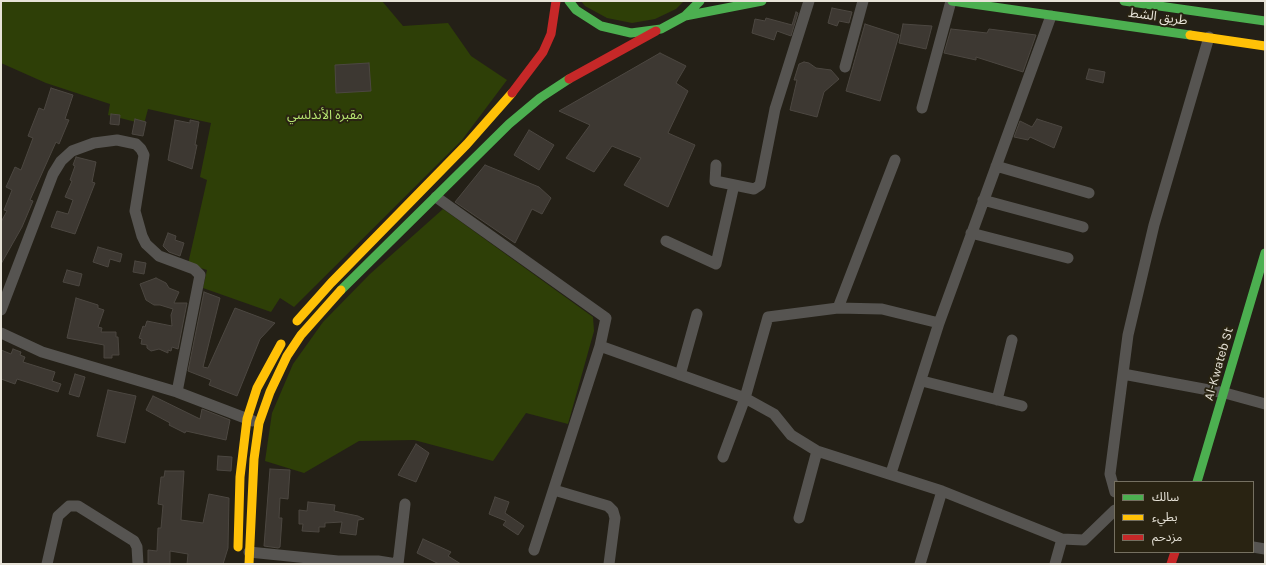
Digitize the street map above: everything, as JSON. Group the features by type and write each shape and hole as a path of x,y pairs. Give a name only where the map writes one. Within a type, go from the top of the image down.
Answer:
{"main road":[{"path":"292,327 331,283 467,144 532,68 543,52 551,34 556,1"},
{"path":"569,1 576,10 601,26 631,33 661,29"},
{"path":"248,564 254,459 259,423 270,392 287,356 301,335 338,294 436,197 477,154 540,98 573,76 685,16 700,1"},
{"path":"685,16 762,1"},
{"name":"طريق الشط","path":"951,1 1265,46"},
{"name":"طريق الشط","path":"1124,1 1265,21"},
{"name":"Al-Kwateb St","path":"1197,481 1265,253"},
{"path":"331,283 338,294"},
{"path":"238,556 240,477 247,419 258,388 285,338"},
{"path":"1172,564 1175,553"}],"street":[{"path":"716,165 715,181 754,189 760,185 775,109 809,1"},
{"path":"845,67 863,1"},
{"path":"922,108 951,1"},
{"path":"891,473 922,381 939,323 1051,16"},
{"path":"1114,488 1110,474 1128,335 1154,225 1209,37"},
{"path":"1,310 54,174 61,161 72,151 94,143 117,140 136,144 144,155 135,211 138,228 146,244 159,256 197,271 201,278 177,392"},
{"path":"838,308 895,160"},
{"path":"996,166 1089,193"},
{"path":"666,241 716,264 734,185"},
{"path":"436,197 604,316 606,320 600,346 534,550"},
{"path":"983,200 1083,227"},
{"path":"971,234 1068,258"},
{"path":"723,457 745,398 766,319 770,316 838,308 882,309 939,323"},
{"path":"680,375 697,314"},
{"path":"1,333 42,352 177,392 259,423"},
{"path":"997,400 1012,340"},
{"path":"600,346 745,398 774,414 791,435 817,451 942,490 1062,539 1079,541 1084,540 1114,511"},
{"path":"1123,374 1224,393 1265,404"},
{"path":"922,381 1022,406"},
{"path":"799,518 817,451"},
{"path":"554,490 608,506 613,511 615,518 609,564"},
{"path":"920,564 942,490"},
{"path":"249,552 338,561 398,564 405,504"},
{"path":"47,564 58,516 69,506 78,506 134,541 137,547 138,564"},
{"path":"1055,564 1062,539"},
{"path":"1254,547 1265,549"}],"green space":[{"name":"مقبرة الأندلسي","path":"1,1 382,1 403,26 448,23 471,56 507,80 462,140 294,307 280,298 271,312 203,288 207,270 188,264 207,180 200,177 211,123 148,109 144,124 108,115 110,104 46,83 1,63"},
{"path":"581,1 684,1 676,9 655,19 632,23 607,18 585,6"},
{"path":"443,209 593,317 594,331 568,424 526,413 493,461 414,440 359,441 304,473 265,461 272,413 293,364 323,322 370,274"}],"building":[{"path":"832,8 852,12 849,23 839,21 837,26 828,23"},
{"path":"796,12 798,13 791,36 777,31 774,40 752,33 755,19 765,21 766,18 792,25"},
{"path":"865,24 899,35 880,101 846,91"},
{"path":"903,24 932,26 926,49 899,43"},
{"path":"951,29 987,33 989,29 1036,35 1023,72 976,57 976,60 944,53"},
{"path":"660,53 686,66 676,83 688,91 668,133 695,145 668,207 624,185 641,158 612,146 594,172 566,158 590,125 559,111"},
{"path":"804,62 809,63 816,68 831,70 839,79 824,92 817,117 790,110 797,80 794,80 799,64"},
{"path":"369,63 371,91 336,93 335,65"},
{"path":"1089,69 1105,72 1103,83 1086,79"},
{"path":"51,88 73,95 65,119 69,120 59,144 56,142 30,200 33,201 22,227 1,264 1,222 7,211 4,210 12,190 6,187 15,167 21,170 33,138 28,136 39,108 44,110"},
{"path":"111,114 120,115 119,125 110,124"},
{"path":"135,119 146,122 143,136 132,134"},
{"path":"1037,119 1062,127 1054,148 1030,137 1028,140 1014,137 1020,121 1032,127"},
{"path":"175,120 190,123 190,120 199,122 195,145 197,145 192,169 168,160"},
{"path":"529,130 554,145 539,170 514,155"},
{"path":"76,157 96,162 92,182 95,183 75,234 51,227 57,211 68,214 73,200 65,197 72,181 70,180 75,166 73,165"},
{"path":"485,165 539,187 551,198 542,214 532,209 515,243 455,202"},
{"path":"168,233 176,236 175,240 184,243 180,256 169,252 163,246"},
{"path":"98,247 122,254 120,262 110,259 108,267 93,262"},
{"path":"135,261 146,263 144,274 133,272"},
{"path":"67,270 82,274 79,286 63,282"},
{"path":"156,278 166,283 169,288 179,292 174,303 187,303 178,349 172,347 171,351 168,350 168,353 159,349 151,351 147,348 147,345 141,344 142,339 139,338 143,326 145,327 147,321 172,326 171,315 173,309 160,305 154,305 146,300 140,284"},
{"path":"204,292 220,298 203,367 208,368 235,308 275,323 260,339 237,396 209,385 211,380 188,371"},
{"path":"76,298 98,305 98,308 104,310 98,327 102,328 101,332 116,332 116,337 118,337 119,355 112,355 112,358 104,358 104,345 67,338"},
{"path":"13,349 21,352 20,355 25,357 23,362 55,372 52,381 61,384 58,392 17,379 15,384 1,379 1,350 11,354"},
{"path":"75,374 85,377 79,397 69,394"},
{"path":"108,390 136,396 125,443 97,436"},
{"path":"153,396 200,419 202,409 230,420 226,440 186,431 185,433 169,425 170,423 146,410"},
{"path":"416,444 429,453 416,482 398,475"},
{"path":"218,456 232,457 231,471 217,470"},
{"path":"270,469 290,470 288,499 280,498 279,518 282,518 280,547 278,548 264,546"},
{"path":"165,471 184,471 181,520 203,523 209,494 229,498 228,548 223,564 187,564 188,554 170,551 170,564 148,564 148,550 157,551 158,528 161,528 163,505 158,504 161,477 164,477"},
{"path":"495,497 509,502 505,513 524,526 518,535 503,525 506,521 489,514"},
{"path":"308,502 335,505 334,511 358,516 364,519 358,520 356,535 340,533 342,522 325,523 325,527 319,527 319,532 302,531 303,524 299,524 299,510 307,511"},
{"path":"423,539 451,552 448,556 461,564 439,564 417,553"}],"traffic: fast":[{"path":"569,1 576,10 601,26 631,33 661,29 685,16 700,1"},
{"path":"685,16 762,1"},
{"path":"952,1 1190,35"},
{"path":"1124,1 1265,21"},
{"path":"341,290 509,124 540,98 569,79"},
{"path":"1197,481 1265,253"}],"traffic: slow":[{"path":"1190,35 1265,46"},
{"path":"297,321 331,283 467,144 512,93"},
{"path":"249,564 254,459 259,423 270,392 287,356 301,335 341,290"},
{"path":"238,547 240,477 247,419 257,388 281,344"}],"traffic: jam":[{"path":"512,93 543,52 551,34 556,1"},
{"path":"569,79 656,31"},
{"path":"1171,564 1175,553"}]}
